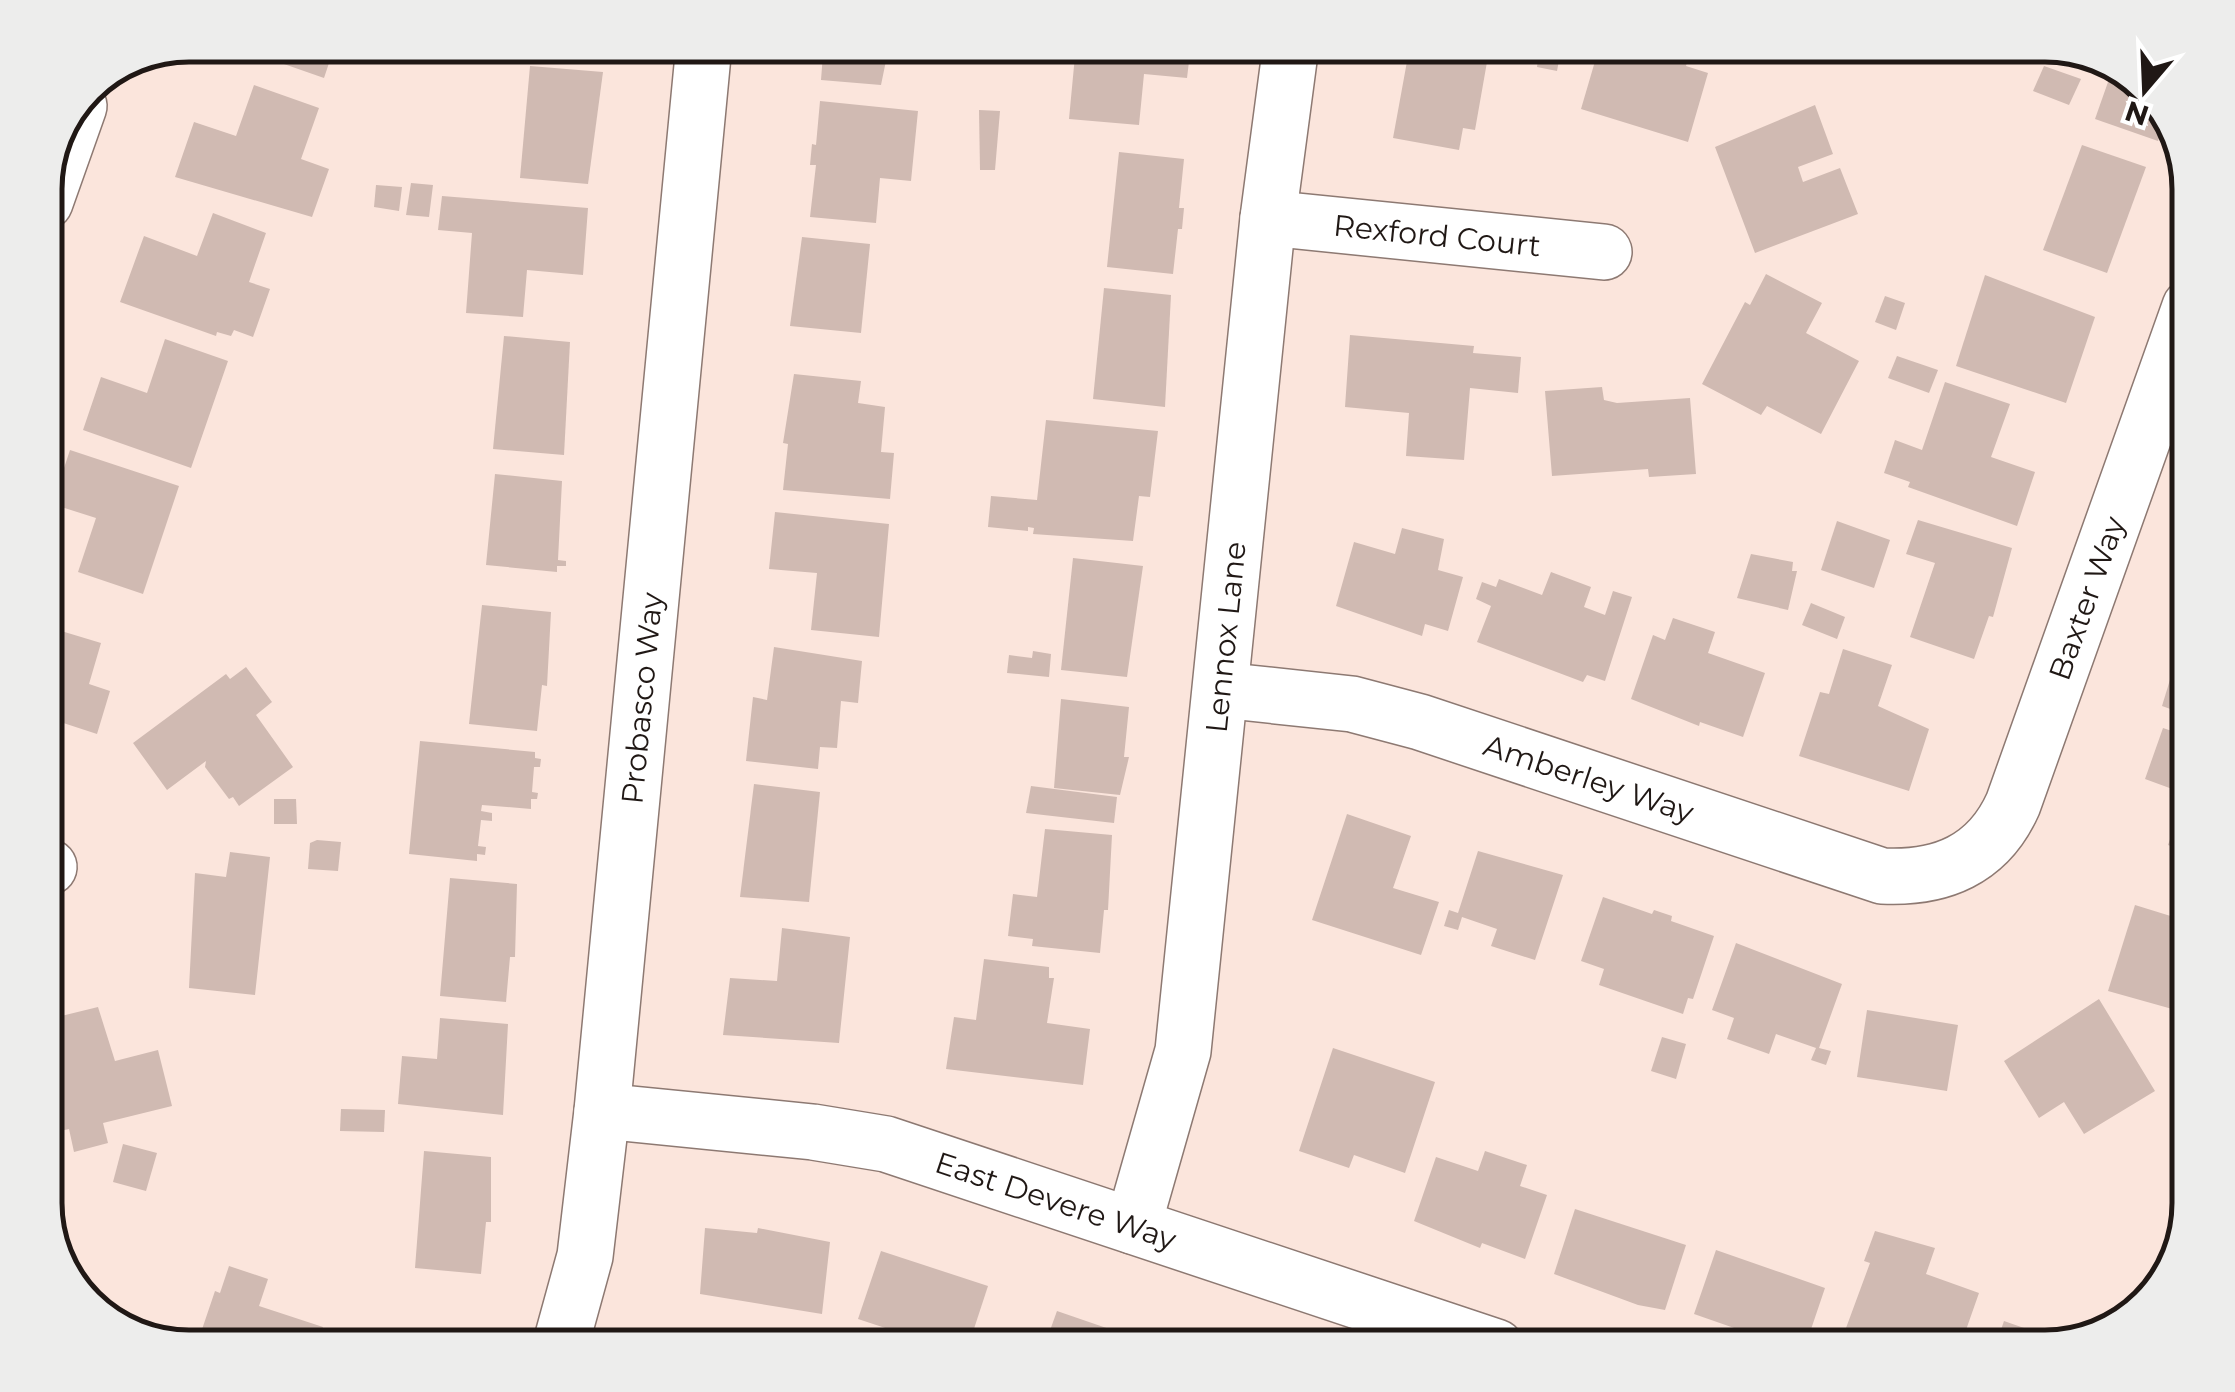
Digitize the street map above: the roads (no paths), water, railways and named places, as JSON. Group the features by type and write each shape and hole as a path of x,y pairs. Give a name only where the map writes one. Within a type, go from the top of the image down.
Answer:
{"street":[{"name":"Probasco Way","path":"565,1330 585,1256 602,1111 702,63"},
{"name":"Lennox Lane","path":"1132,1226 1184,1050 1268,218 1289,63"},
{"name":"Rexford Court","path":"1268,218 1604,252"},
{"name":"Baxter Way","path":"1952,869 1986,846 2013,804 2172,358"},
{"name":"Amberley Way","path":"1221,690 1352,704 1420,722 1882,876 1918,878 1952,869"},
{"name":"East Devere Way","path":"602,1111 814,1132 886,1144 1445,1330"}]}
